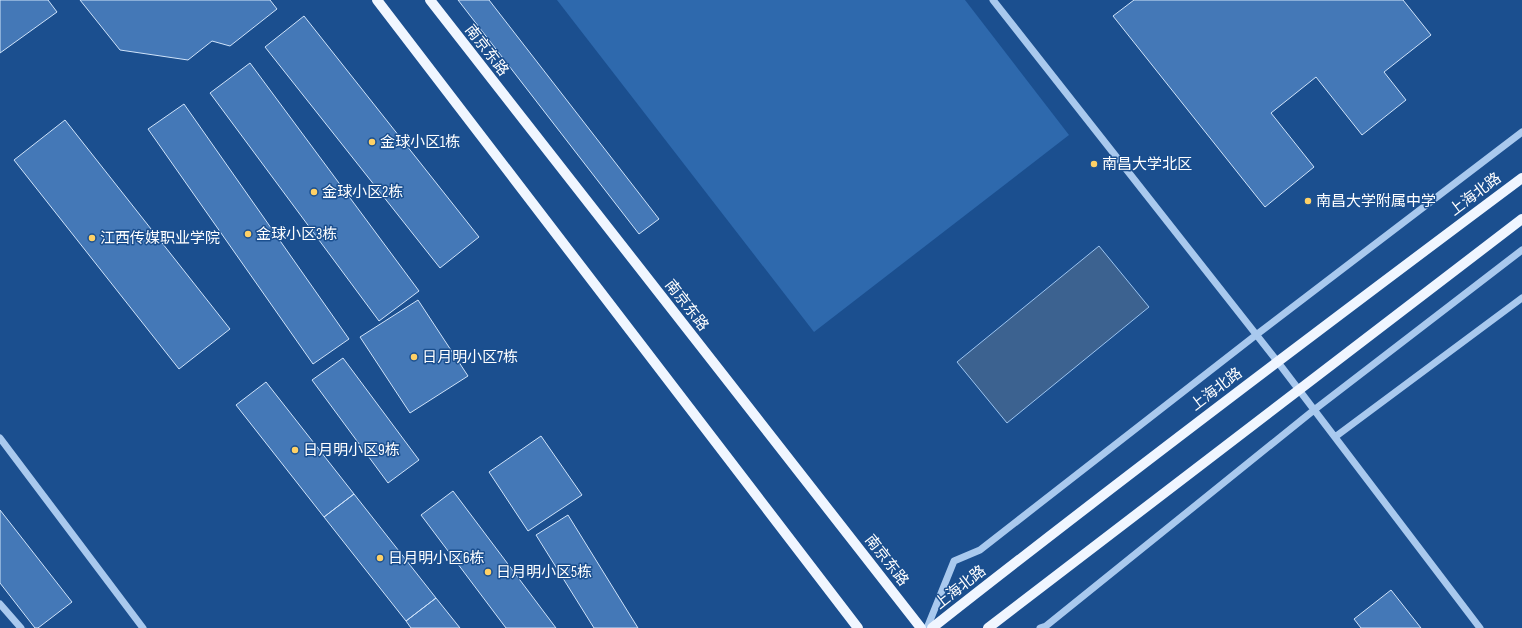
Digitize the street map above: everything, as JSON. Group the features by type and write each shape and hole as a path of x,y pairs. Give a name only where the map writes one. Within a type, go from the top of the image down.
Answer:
{"main road":[{"path":"377,0 858,628"},
{"name":"南京东路","path":"430,0 921,628"},
{"name":"上海北路","path":"932,628 1277,361 1522,178"},
{"path":"988,628 1522,219"}],"street":[{"path":"997,1 1277,361 1480,628"},
{"path":"927,628 954,561 980,550 1256,335 1522,132"},
{"path":"1040,628 1046,626 1314,410 1522,250"},
{"path":"1335,437 1522,298"},
{"path":"0,438 143,628"},
{"path":"0,604 21,628"}],"shaded area":[{"path":"557,0 965,0 1069,135 814,332"},
{"path":"1099,246 1149,307 1007,423 957,362"}],"building":[{"path":"0,0 48,0 57,12 0,53"},
{"path":"80,0 270,0 277,9 230,46 212,41 188,60 120,50"},
{"path":"458,0 489,0 659,219 639,234"},
{"path":"1134,0 1403,0 1431,35 1384,72 1406,100 1362,135 1316,77 1271,113 1314,167 1265,207 1113,16"},
{"name":"金球小区1栋","path":"304,16 479,237 440,268 265,47"},
{"name":"金球小区2栋","path":"250,63 419,291 379,321 210,93"},
{"name":"金球小区3栋","path":"184,104 349,339 313,364 148,129"},
{"path":"65,120 230,329 179,369 14,160"},
{"name":"日月明小区7栋","path":"418,300 468,376 410,413 360,337"},
{"path":"343,358 419,460 388,483 312,380"},
{"name":"日月明小区9栋","path":"266,382 354,494 324,517 236,405"},
{"path":"541,436 582,495 528,531 489,472"},
{"name":"日月明小区5栋","path":"453,491 556,628 506,628 421,515"},
{"name":"日月明小区6栋","path":"354,494 436,598 406,621 324,517"},
{"path":"0,510 72,602 38,628 35,628 0,583"},
{"path":"568,515 638,628 594,628 536,535"},
{"path":"1391,590 1421,628 1361,628 1354,619"},
{"path":"436,598 460,628 411,628 406,621"}],"place":[{"name":"金球小区1栋","path":"372,142"},
{"name":"南昌大学北区","path":"1094,164"},
{"name":"金球小区2栋","path":"314,192"},
{"name":"南昌大学附属中学","path":"1308,201"},
{"name":"金球小区3栋","path":"248,234"},
{"name":"江西传媒职业学院","path":"92,238"},
{"name":"日月明小区7栋","path":"414,357"},
{"name":"日月明小区9栋","path":"295,450"},
{"name":"日月明小区6栋","path":"380,558"},
{"name":"日月明小区5栋","path":"488,572"}]}
